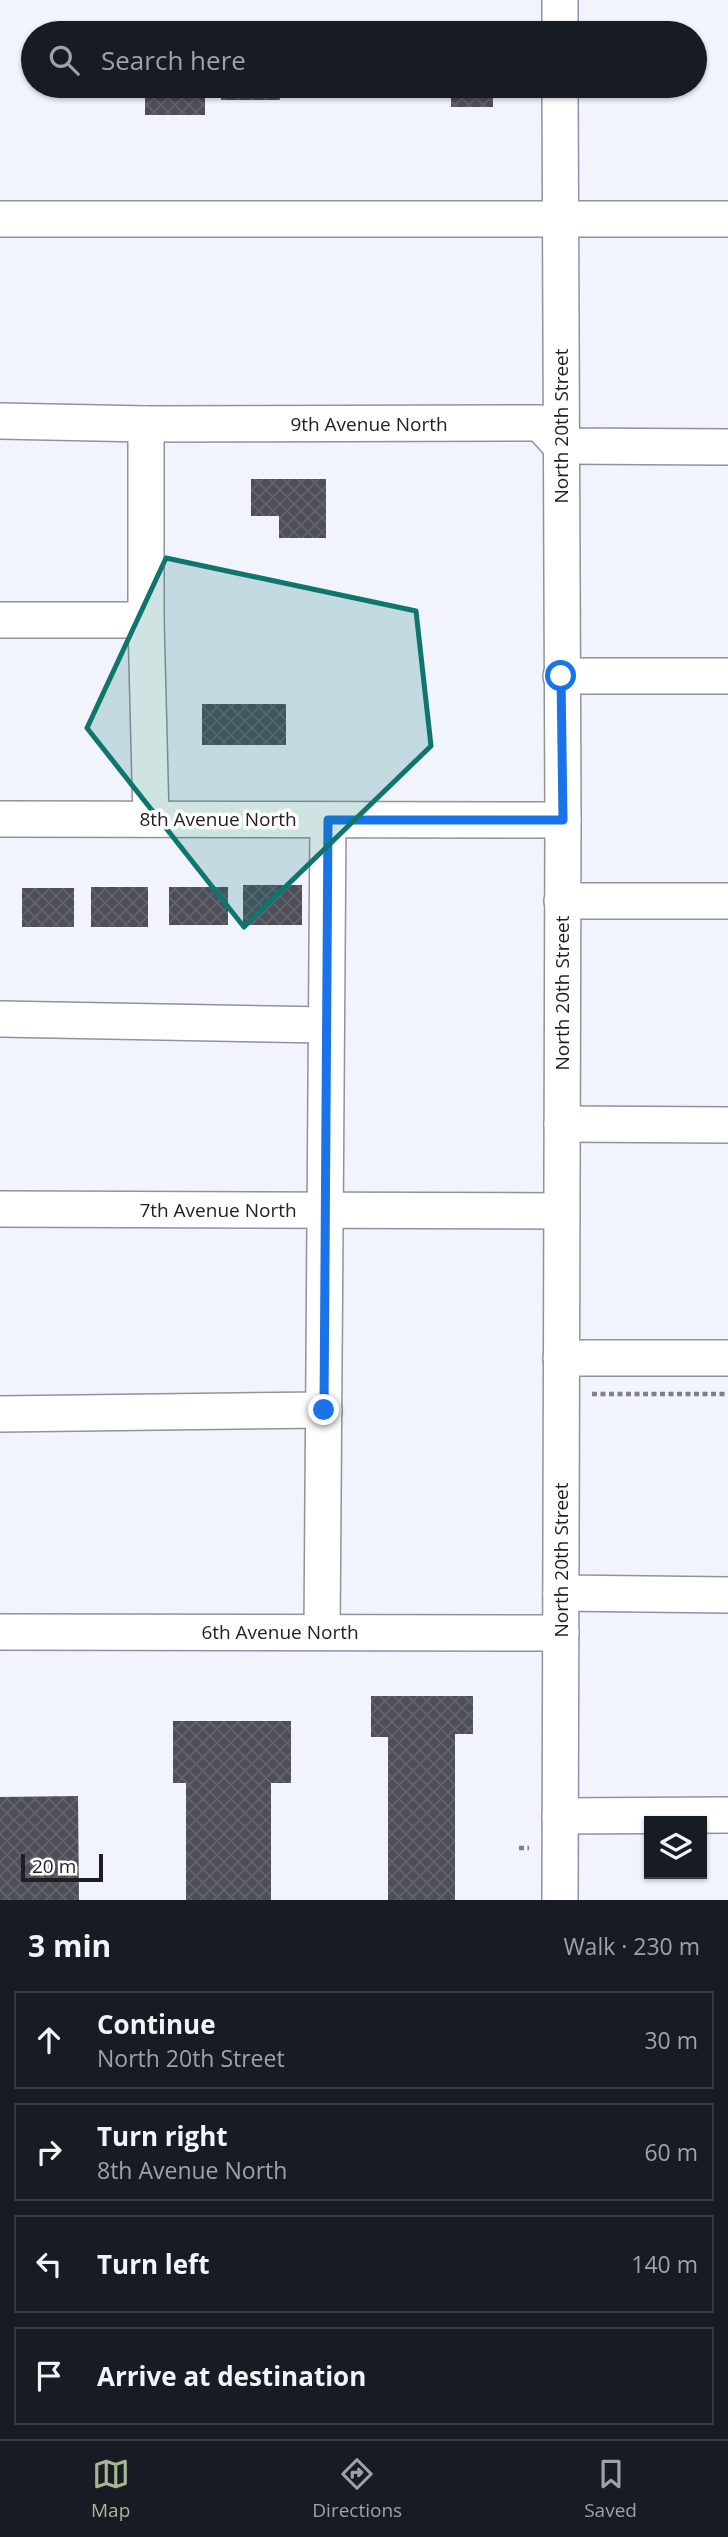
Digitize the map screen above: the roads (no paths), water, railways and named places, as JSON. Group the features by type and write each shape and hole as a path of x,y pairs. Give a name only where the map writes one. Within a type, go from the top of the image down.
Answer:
{"street":[{"path":"561,0 561,21"},
{"name":"North 20th Street","path":"560,98 563,820 560,1900"},
{"path":"0,219 728,219"},
{"name":"9th Avenue North","path":"0,422 540,423 561,446"},
{"path":"146,424 150,819"},
{"path":"561,446 728,447"},
{"path":"0,621 146,620"},
{"path":"561,676 728,676"},
{"name":"8th Avenue North","path":"0,819 563,820"},
{"path":"321,1632 328,820"},
{"path":"562,901 728,901"},
{"path":"0,1019 327,1025"},
{"path":"562,1124 728,1125"},
{"name":"7th Avenue North","path":"0,1209 561,1211"},
{"path":"561,1358 728,1358"},
{"path":"0,1414 324,1410"},
{"path":"561,1593 728,1595"},
{"name":"6th Avenue North","path":"0,1632 561,1633"},
{"path":"561,1816 728,1815"}]}
